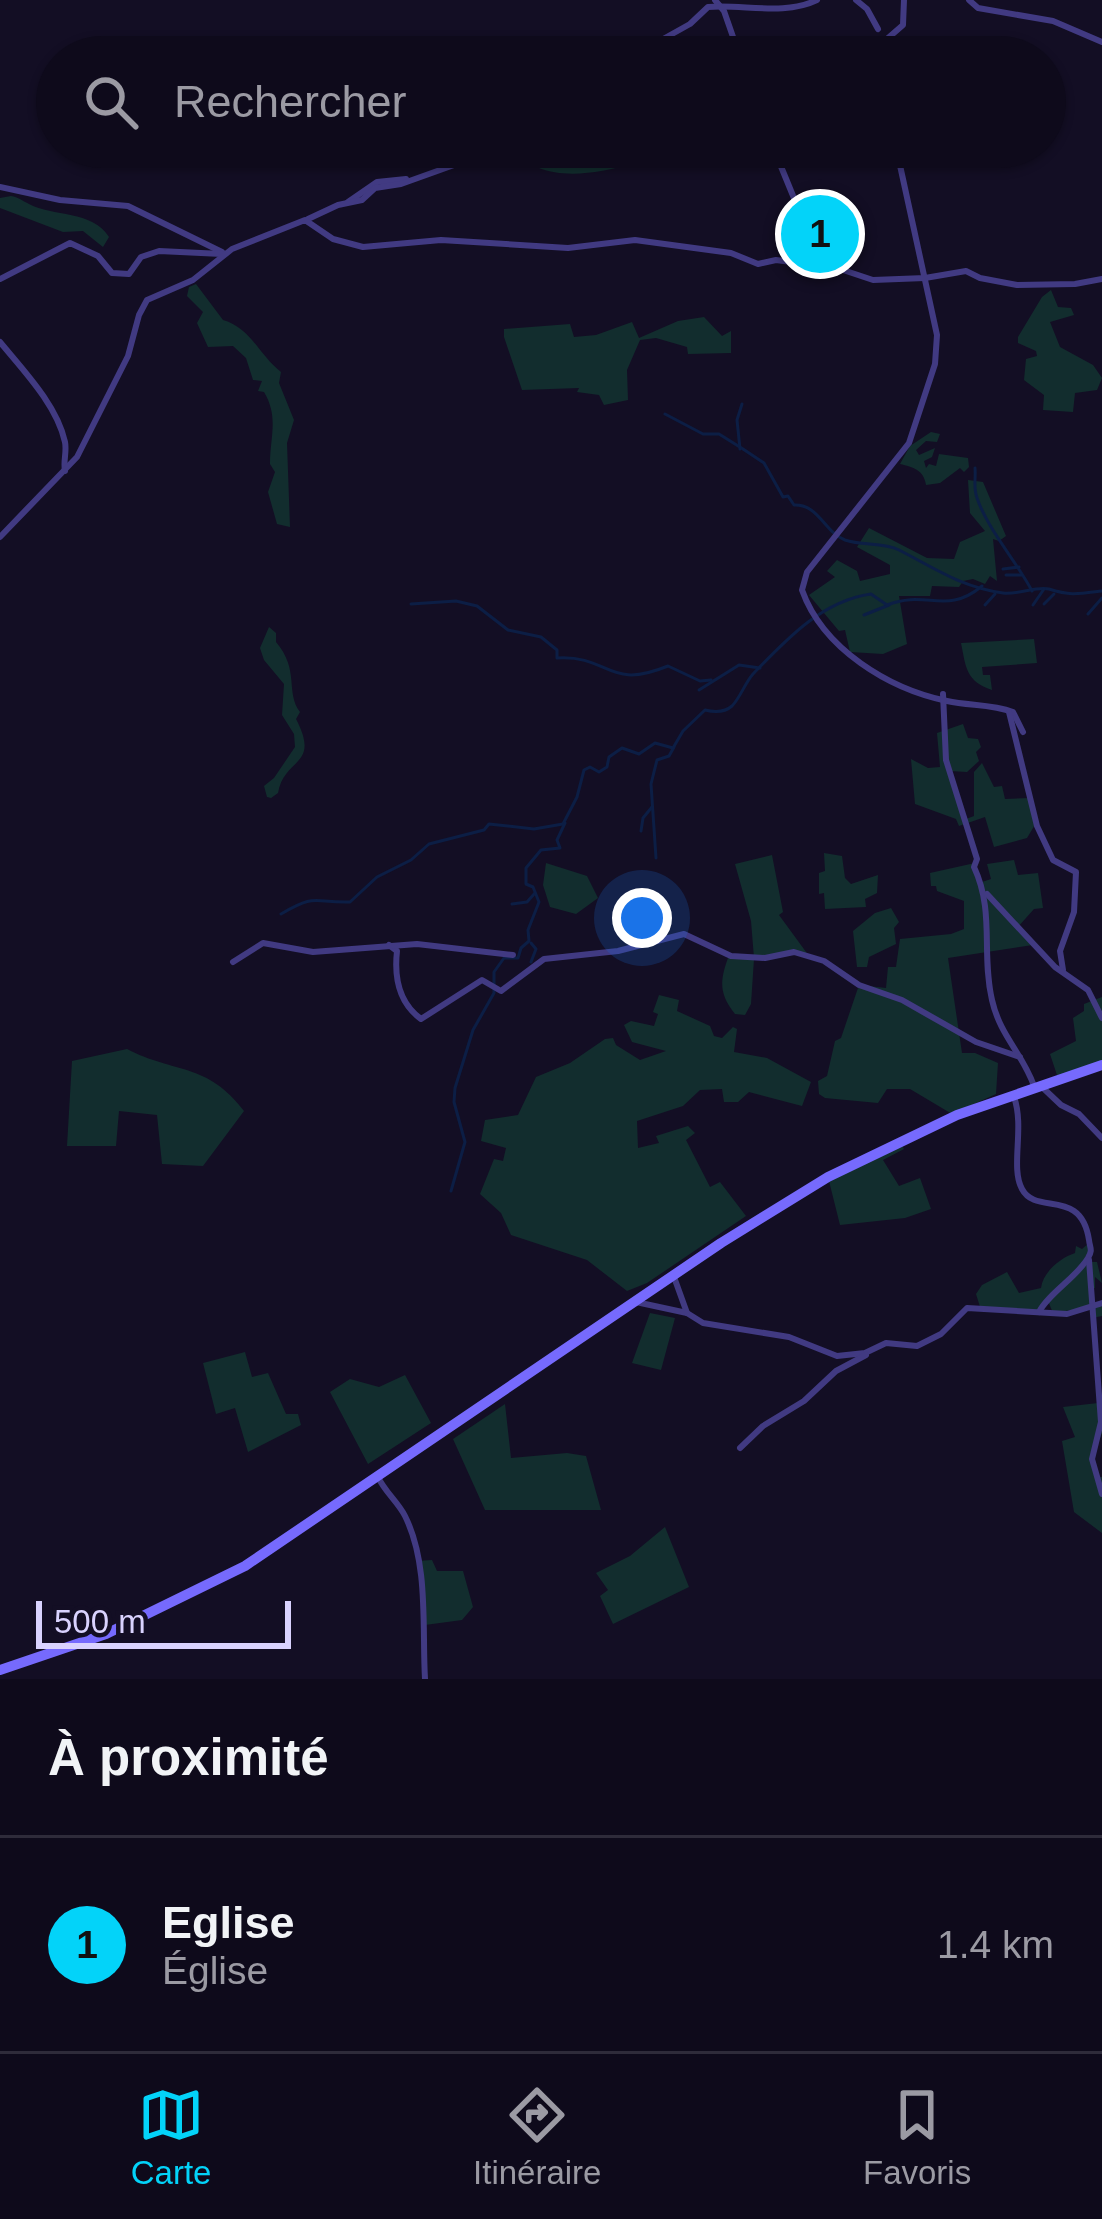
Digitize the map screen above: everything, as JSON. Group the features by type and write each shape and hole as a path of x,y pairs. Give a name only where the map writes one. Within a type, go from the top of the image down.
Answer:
{"main road":[{"path":"0,1670 79,1645 206,1588 264,1554 763,1216 873,1152 1036,1085 1102,1065"}],"street":[{"path":"669,36 717,3 744,10 818,0"},
{"path":"856,0 878,29"},
{"path":"890,36 903,25 904,0"},
{"path":"969,0 978,8 1053,21 1102,42"},
{"path":"717,3 731,36"},
{"path":"0,279 70,243 98,256 112,273 130,274 139,258 159,251 181,255 224,252 362,200 376,188 446,168"},
{"path":"781,168 805,226 837,268"},
{"path":"901,168 938,348 913,432 896,463 868,490 804,578 802,590 811,609 860,664 944,697 1006,710 1018,717 1023,732"},
{"path":"0,187 60,200 118,204 224,252"},
{"path":"308,219 333,239 363,247 441,241 568,248 635,240 731,253 758,264 776,260 837,268 873,280 966,271 1017,284 1102,279"},
{"path":"0,537 80,453 128,356 142,307 164,290 199,276 224,252"},
{"path":"0,342 22,364 59,428 66,444 65,471"},
{"path":"944,697 946,760 988,905 985,943 992,1001 1005,1040 1036,1085 1079,1114 1102,1138"},
{"path":"1006,710 1014,722 1036,826 1053,860 1076,872 1074,912 1060,951 1063,970"},
{"path":"982,886 1021,933 1090,992 1102,1018"},
{"path":"389,945 397,952 399,991 421,1019 434,1015 482,980 501,991 544,959 570,959 684,934 731,956 765,958 788,952 824,961 859,985 919,1008 976,1042 1020,1058"},
{"path":"232,962 262,943 325,952 417,944 513,955"},
{"path":"1013,1094 1021,1117 1021,1187 1029,1198 1077,1212 1088,1231 1101,1422 1092,1460 1102,1494"},
{"path":"1038,1311 1089,1256"},
{"path":"674,1276 687,1313"},
{"path":"636,1302 687,1313 703,1323 788,1337 825,1353 843,1356 872,1351"},
{"path":"740,1448 831,1376 886,1343 917,1346 945,1331 967,1308 1074,1311 1102,1303"},
{"path":"825,1353 831,1376"},
{"path":"378,1477 405,1515 413,1543 425,1625 425,1679"}],"green space":[{"path":"539,168 614,168 583,173"},
{"path":"11,196 93,222 109,237 103,247 83,231 63,232 0,208 0,198"},
{"path":"196,284 223,320 248,335 281,372 279,383 294,420 287,443 290,527 277,524 268,492 275,472 270,464 269,401 258,391 262,381 253,380 246,358 233,346 208,347 197,323 203,312 187,296 189,287"},
{"path":"1051,290 1058,307 1071,308 1074,315 1050,322 1060,347 1093,365 1102,378 1097,390 1075,393 1073,412 1043,410 1044,395 1024,380 1026,359 1037,356 1018,343 1018,337"},
{"path":"704,317 722,336 731,331 731,353 688,354 687,347 656,338 640,340 627,370 628,400 604,405 599,395 577,392 579,388 522,390 504,337 504,329 570,324 574,337 596,335 632,322 639,338 678,321"},
{"path":"931,432 940,434 937,442 926,441 916,450 919,455 935,448 924,461 926,468 936,466 939,454 968,458 969,467 926,485 920,473 900,464 910,446"},
{"path":"968,480 983,482 1006,536 993,539 997,581 990,576 985,584 973,579 959,587 932,586 930,596 899,596 907,644 883,654 850,652 845,630 839,631 809,595 835,577 827,571 837,560 857,571 860,581 890,574 890,565 857,547 869,528 927,558 954,559 960,542 985,531 970,513"},
{"path":"269,627 288,662 305,746 271,798 264,786 295,747 294,734 282,715 284,684 260,648"},
{"path":"1034,639 1037,663 982,667 983,675 990,675 992,690 969,672 961,643"},
{"path":"963,724 968,738 978,739 981,747 976,752 979,761 967,772 950,771 966,819 974,816 974,772 982,763 994,787 1002,786 1005,799 1030,798 1036,823 1027,838 994,847 985,817 959,826 956,819 915,804 911,759 928,768 940,767 937,733"},
{"path":"824,853 842,856 845,878 851,884 878,875 877,893 865,899 866,907 825,909 824,893 819,894"},
{"path":"772,855 783,912 779,915 809,956 794,953 754,959 751,1004 745,1015 735,1014 723,993 729,955 754,958 751,921 735,864"},
{"path":"1014,860 1018,875 1038,873 1043,908 1034,909 1017,928 1033,945 948,958 962,1053 998,1063 996,1094 952,1114 910,1089 887,1089 878,1103 819,1094 818,1081 827,1076 835,1041 841,1038 859,985 886,988 888,967 896,967 900,939 964,929 964,901 937,891 931,886 930,873 975,863 982,882 991,879 987,864"},
{"path":"546,863 587,876 598,898 576,914 550,907 543,885"},
{"path":"891,908 899,922 894,928 896,944 869,957 867,967 857,967 853,931 875,913"},
{"path":"659,995 679,1000 677,1011 710,1026 714,1036 722,1038 733,1027 737,1029 734,1052 767,1058 811,1082 802,1106 749,1092 738,1102 724,1102 722,1089 700,1090 683,1106 637,1121 638,1148 659,1143 656,1136 688,1126 695,1133 686,1140 710,1187 720,1182 746,1216 647,1283 627,1291 587,1260 511,1235 501,1213 480,1194 494,1159 503,1161 506,1148 481,1141 485,1120 518,1115 536,1077 570,1063 605,1039 613,1038 640,1060 666,1051 632,1042 624,1025 631,1021 654,1026"},
{"path":"1102,997 1102,1065 1058,1078 1050,1054 1076,1041 1073,1018 1084,1011 1084,1004"},
{"path":"127,1049 203,1076 244,1111 203,1166 162,1164 157,1115 119,1111 116,1146 67,1146 72,1061"},
{"path":"899,1141 904,1149 883,1160 899,1186 920,1178 931,1209 905,1218 840,1225 828,1177"},
{"path":"1089,1243 1089,1262 1097,1262 1102,1283 1095,1277 1095,1288 1090,1289 1092,1304 1102,1302 1102,1316 1092,1318 1091,1307 1053,1313 1048,1301 1038,1311 981,1310 976,1294 982,1285 1007,1272 1019,1293 1041,1288 1053,1266 1075,1253 1076,1246 1082,1249"},
{"path":"650,1313 675,1318 661,1370 632,1363"},
{"path":"245,1352 252,1377 268,1373 286,1414 298,1414 301,1425 248,1452 235,1408 216,1414 203,1363"},
{"path":"405,1375 431,1423 368,1464 330,1392 350,1379 379,1387"},
{"path":"1102,1395 1102,1433 1092,1459 1097,1477 1102,1477 1102,1533 1074,1512 1062,1441 1075,1437 1063,1407 1098,1403"},
{"path":"505,1404 511,1458 586,1456 601,1510 485,1510 453,1439"},
{"path":"665,1527 689,1587 613,1624 600,1596 608,1590 596,1573 630,1556"},
{"path":"432,1560 437,1571 463,1571 473,1607 462,1620 425,1625 417,1561"}],"waterway":[{"path":"740,449 737,420 742,404"},
{"path":"665,414 703,434 719,434 764,463 783,497 810,509 845,540 893,548 988,590 1102,591"},
{"path":"975,468 975,490 982,510 1032,591"},
{"path":"1003,569 1019,567"},
{"path":"1006,575 1022,575"},
{"path":"281,914 309,901 350,902 377,877 411,860 429,844 484,830 489,824 534,829 563,824 584,770 590,767 599,772 622,748 639,754 655,743 673,748 705,710 732,706 753,674 778,649 836,605 871,594 887,605 947,601 982,586"},
{"path":"1033,605 1044,589"},
{"path":"985,605 995,594"},
{"path":"1044,604 1054,594"},
{"path":"1088,614 1102,598"},
{"path":"411,604 456,601 477,606 508,630 541,637 557,650 557,658 589,662 620,674 648,673 668,666 700,681 711,680"},
{"path":"864,615 889,605"},
{"path":"699,690 739,665 760,668"},
{"path":"656,858 651,784 657,760 669,756 674,747"},
{"path":"641,831 652,807"},
{"path":"451,1191 465,1142 455,1088 473,1030 494,993 494,972 504,958 518,958 529,941 528,930 539,902 533,887 526,884 526,868 541,850 560,848 557,840 565,823"},
{"path":"512,904 527,902 535,893"},
{"path":"531,943 536,949 531,962"}],"place":[{"name":"Eglise","path":"820,234"}]}
